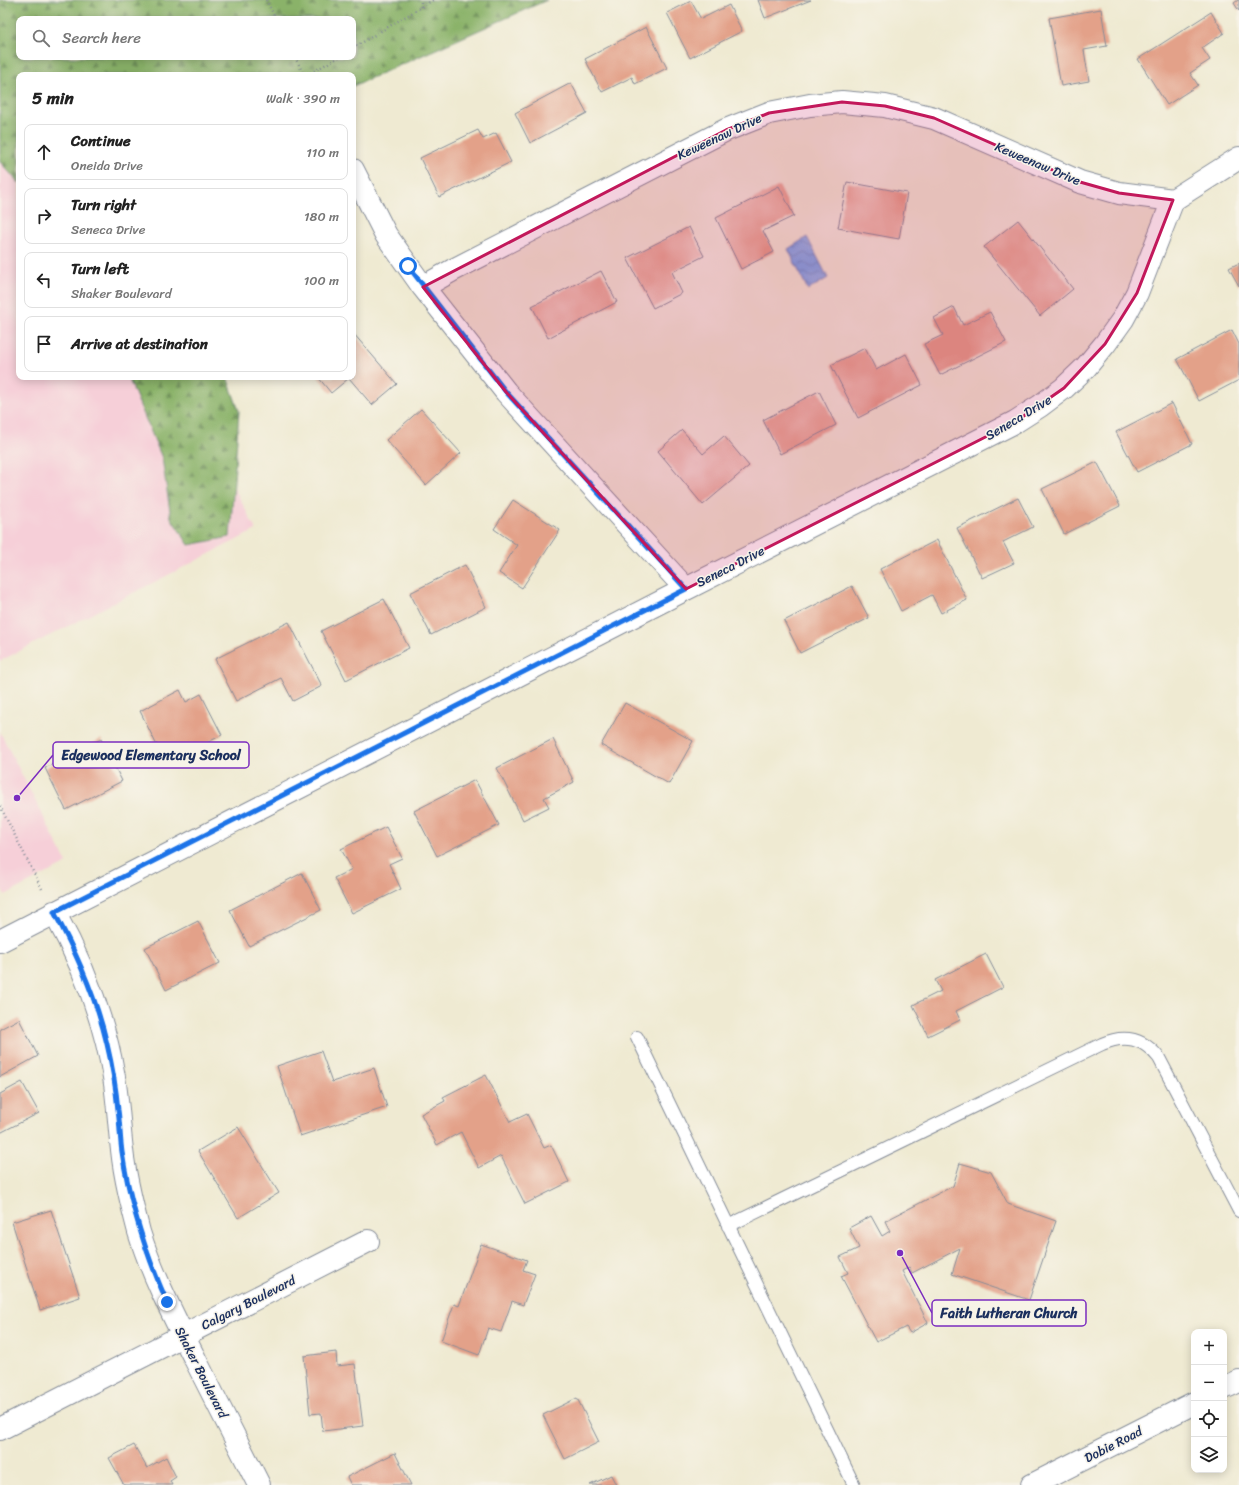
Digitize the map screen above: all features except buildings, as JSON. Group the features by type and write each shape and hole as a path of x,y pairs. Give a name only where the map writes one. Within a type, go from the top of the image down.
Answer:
{"street":[{"name":"Keweenaw Drive","path":"423,287 453,270 726,130 769,113 810,105 842,102 885,106 934,118 1080,182 1119,192 1173,200"},
{"path":"1173,200 1239,158"},
{"path":"356,176 386,235 423,287 506,392 686,589"},
{"name":"Seneca Drive","path":"0,941 54,912 1015,422 1064,388 1091,362 1106,344 1123,320 1137,293 1173,200"},
{"name":"Shaker Boulevard","path":"54,912 72,945 99,1013 114,1076 122,1151 129,1192 152,1268 183,1336 259,1485"},
{"name":"Calgary Boulevard","path":"0,1429 368,1241"},
{"path":"1227,1387 1239,1381"},
{"name":"Dobie Road","path":"1032,1485 1191,1405"}],"lane":[{"path":"637,1037 854,1485"},
{"path":"728,1226 1102,1044 1122,1038 1132,1039 1143,1043 1152,1049 1159,1058 1239,1211"}],"path":[{"path":"266,0 274,16"},
{"path":"421,0 421,7"},
{"path":"356,46 433,0"},
{"path":"296,60 302,72"},
{"path":"313,72 334,60"},
{"path":"0,806 54,912"}],"highlighted area":[{"path":"842,102 885,106 934,118 1080,182 1119,193 1173,200 1137,293 1105,344 1064,388 1015,422 686,589 506,392 423,287 726,130 769,113"}],"shaded area":[{"path":"0,35 18,72 16,72 16,380 179,380 256,530 0,661"},
{"path":"0,732 67,863 5,895 0,885"}],"green space":[{"path":"0,0 547,0 356,85 356,72 16,72 16,180 0,162"},
{"path":"129,380 228,380 239,411 230,537 189,545 171,518 162,458"}],"water":[{"path":"807,237 828,278 808,290 788,249"}],"place":[{"name":"Edgewood Elementary School","path":"17,798"},
{"name":"Faith Lutheran Church","path":"900,1253"}],"route":[{"path":"167,1302 152,1268 129,1192 122,1151 114,1076 99,1013 72,945 54,912 686,589 506,392 408,266"}]}
